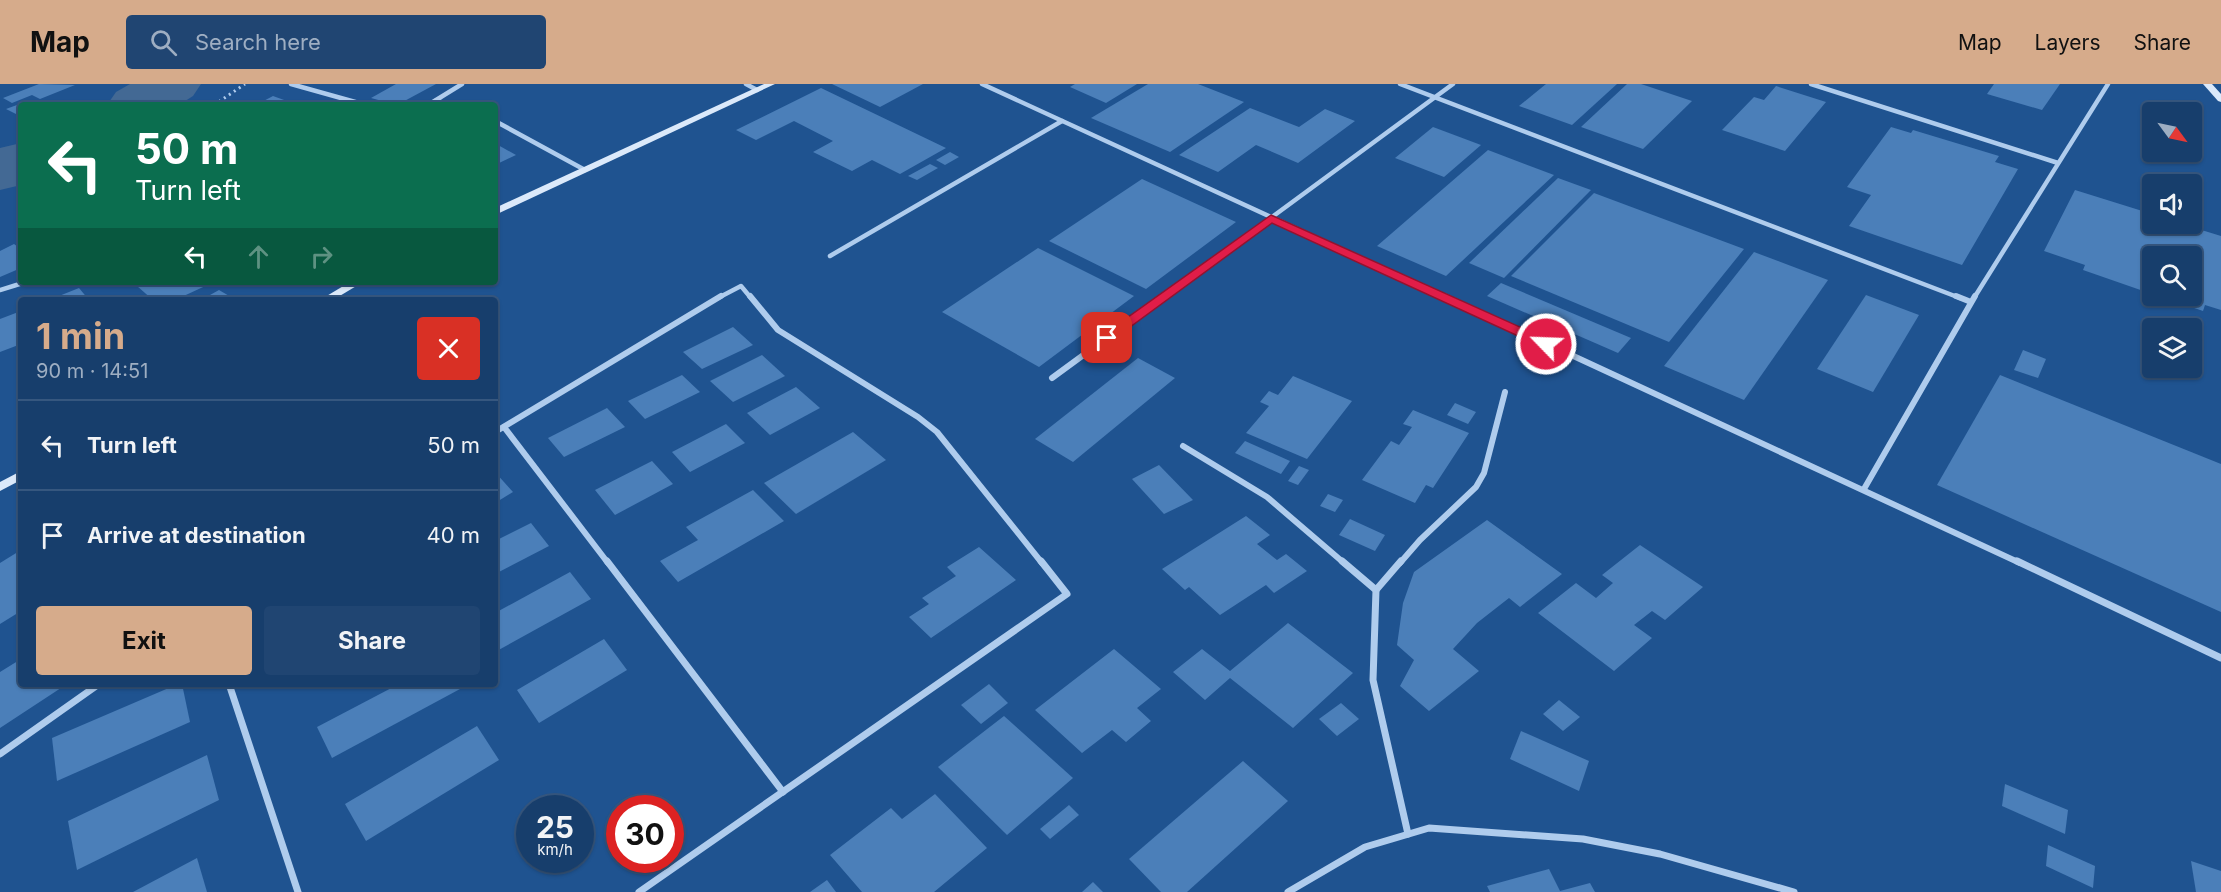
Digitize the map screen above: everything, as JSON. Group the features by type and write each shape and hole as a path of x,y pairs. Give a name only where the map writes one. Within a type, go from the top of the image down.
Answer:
{"street":[{"path":"291,84 355,102"},
{"path":"432,102 462,84"},
{"path":"746,84 757,90"},
{"path":"498,211 771,84"},
{"path":"982,84 1864,489 2221,658"},
{"path":"1400,84 1971,302"},
{"path":"1052,378 1453,84"},
{"path":"1811,84 2058,163"},
{"path":"1864,489 1971,302 2108,84"},
{"path":"2207,84 2221,99"},
{"path":"435,100 444,102"},
{"path":"830,256 1062,121"},
{"path":"498,123 585,170"},
{"path":"0,290 18,284"},
{"path":"330,297 352,285"},
{"path":"498,430 704,305 741,286 778,330 918,417 937,432 1067,594 639,892"},
{"path":"1408,834 1373,680 1376,590 1420,540 1476,487 1484,473 1504,392"},
{"path":"504,426 783,792"},
{"path":"1183,446 1267,497 1376,590"},
{"path":"0,487 18,478"},
{"path":"0,754 95,687"},
{"path":"230,687 298,892"},
{"path":"1288,892 1365,848 1429,828 1583,839 1660,854 1794,892"}],"path":[{"path":"218,102 245,84"}],"building":[{"path":"39,84 75,85 40,99 32,95 12,103 3,98"},
{"path":"396,84 436,84 403,102 386,102 371,98"},
{"path":"832,84 923,84 880,107"},
{"path":"1075,84 1137,84 1106,103 1070,87"},
{"path":"1148,84 1198,84 1244,102 1170,152 1091,118"},
{"path":"1546,84 1617,84 1572,125 1519,106"},
{"path":"1627,84 1641,84 1692,101 1643,149 1581,127"},
{"path":"1994,84 2060,84 2042,110 1987,94"},
{"path":"1776,86 1826,102 1785,151 1722,130 1754,97 1764,100"},
{"path":"821,88 946,148 900,174 872,160 852,171 813,152 833,141 794,121 756,140 736,130"},
{"path":"273,96 290,102 262,102"},
{"path":"18,105 16,114 6,109"},
{"path":"1250,108 1299,127 1325,109 1355,121 1298,163 1256,145 1218,172 1179,155"},
{"path":"1433,127 1481,145 1444,177 1395,158"},
{"path":"1891,127 1911,133 1913,130 1999,156 1995,162 2018,169 1962,265 1849,226 1871,195 1847,187"},
{"path":"498,145 516,155 498,164"},
{"path":"1488,150 1554,175 1446,276 1377,246"},
{"path":"950,152 959,157 945,165 936,160"},
{"path":"930,164 938,168 917,180 908,176"},
{"path":"1558,178 1591,190 1504,278 1469,263"},
{"path":"1142,179 1236,222 1146,289 1049,241"},
{"path":"2075,190 2142,211 2142,234 2202,234 2202,230 2221,236 2221,310 2205,305 2203,311 2188,306 2202,306 2202,246 2142,246 2142,291 2083,270 2085,265 2044,251"},
{"path":"1594,193 1744,249 1669,342 1511,276"},
{"path":"14,244 18,247 18,269 0,277 0,251"},
{"path":"1038,248 1134,296 1039,367 942,312"},
{"path":"1754,252 1828,280 1744,400 1664,366"},
{"path":"1501,283 1631,338 1618,353 1487,296"},
{"path":"208,285 182,297 150,297 137,286"},
{"path":"79,288 86,297 56,297"},
{"path":"219,290 231,297 206,297"},
{"path":"1866,295 1919,315 1873,392 1817,369"},
{"path":"18,312 18,345 0,352 0,319"},
{"path":"733,327 753,345 702,369 683,352"},
{"path":"2023,350 2046,359 2038,378 2014,370"},
{"path":"762,355 785,376 733,402 710,381"},
{"path":"1138,358 1175,378 1073,462 1035,439"},
{"path":"682,375 700,392 645,419 628,401"},
{"path":"2000,375 2221,464 2221,612 1937,485"},
{"path":"1293,376 1352,401 1307,459 1246,433 1269,406 1260,402 1269,391 1278,395"},
{"path":"796,387 820,408 770,435 747,413"},
{"path":"1455,403 1476,412 1468,424 1447,415"},
{"path":"607,408 625,427 564,457 548,438"},
{"path":"1413,410 1469,433 1433,488 1426,485 1415,503 1362,480 1391,441 1399,445 1412,427 1403,424"},
{"path":"726,424 745,443 690,472 672,452"},
{"path":"853,432 886,460 796,514 764,483"},
{"path":"1245,441 1290,461 1281,474 1235,453"},
{"path":"652,461 673,484 615,515 595,490"},
{"path":"1159,465 1193,500 1164,514 1132,479"},
{"path":"1299,466 1309,470 1298,485 1288,481"},
{"path":"498,475 513,492 498,501"},
{"path":"753,490 784,521 678,582 660,561 698,540 686,527"},
{"path":"1328,494 1343,500 1335,512 1320,506"},
{"path":"1246,516 1270,535 1257,544 1277,560 1286,554 1307,571 1274,593 1266,585 1220,615 1189,587 1185,590 1162,569"},
{"path":"1350,519 1385,535 1375,551 1339,535"},
{"path":"1487,520 1562,574 1520,607 1509,598 1477,623 1453,649 1479,671 1429,711 1400,686 1414,660 1397,645 1403,603 1414,572"},
{"path":"531,523 549,546 498,572 498,540"},
{"path":"1640,545 1703,587 1665,620 1652,611 1634,625 1652,638 1614,671 1538,613 1576,583 1596,598 1613,583 1602,575"},
{"path":"979,547 1016,580 931,638 909,617 929,604 922,598 956,576 947,567"},
{"path":"18,552 18,613 0,624 0,563"},
{"path":"570,572 591,599 498,650 498,611"},
{"path":"1288,623 1353,673 1293,728 1230,678 1205,700 1173,672 1202,649 1230,671"},
{"path":"604,639 627,670 539,723 517,690"},
{"path":"1114,649 1161,689 1137,708 1151,721 1126,742 1112,730 1082,753 1035,710"},
{"path":"18,661 18,687 62,687 0,728 0,672"},
{"path":"989,684 1008,703 981,724 961,705"},
{"path":"171,687 183,687 190,722 57,781 52,738"},
{"path":"393,687 459,687 460,689 332,758 317,727"},
{"path":"1559,700 1580,717 1563,731 1543,714"},
{"path":"1341,703 1359,719 1337,736 1319,719"},
{"path":"1004,716 1073,778 1007,835 938,767"},
{"path":"477,726 499,760 366,841 345,804"},
{"path":"1521,731 1589,761 1579,791 1510,759"},
{"path":"207,755 219,800 77,870 68,821"},
{"path":"1243,761 1288,801 1187,892 1161,892 1129,859"},
{"path":"2005,784 2068,810 2065,834 2002,806"},
{"path":"935,794 987,848 934,892 862,892 830,855 891,808 902,819"},
{"path":"1069,805 1079,815 1050,839 1040,829"},
{"path":"2048,845 2095,866 2093,888 2046,866"},
{"path":"197,858 207,892 133,892"},
{"path":"2191,861 2221,871 2221,892 2196,892"},
{"path":"1549,869 1560,891 1590,883 1595,892 1490,892 1487,886"},
{"path":"827,880 836,892 810,892"},
{"path":"1093,882 1103,892 1082,892"}],"waterway":[{"path":"142,102 172,84"},
{"path":"0,171 18,163"}],"route":[{"path":"1107,338 1271,218 1546,344"}]}
